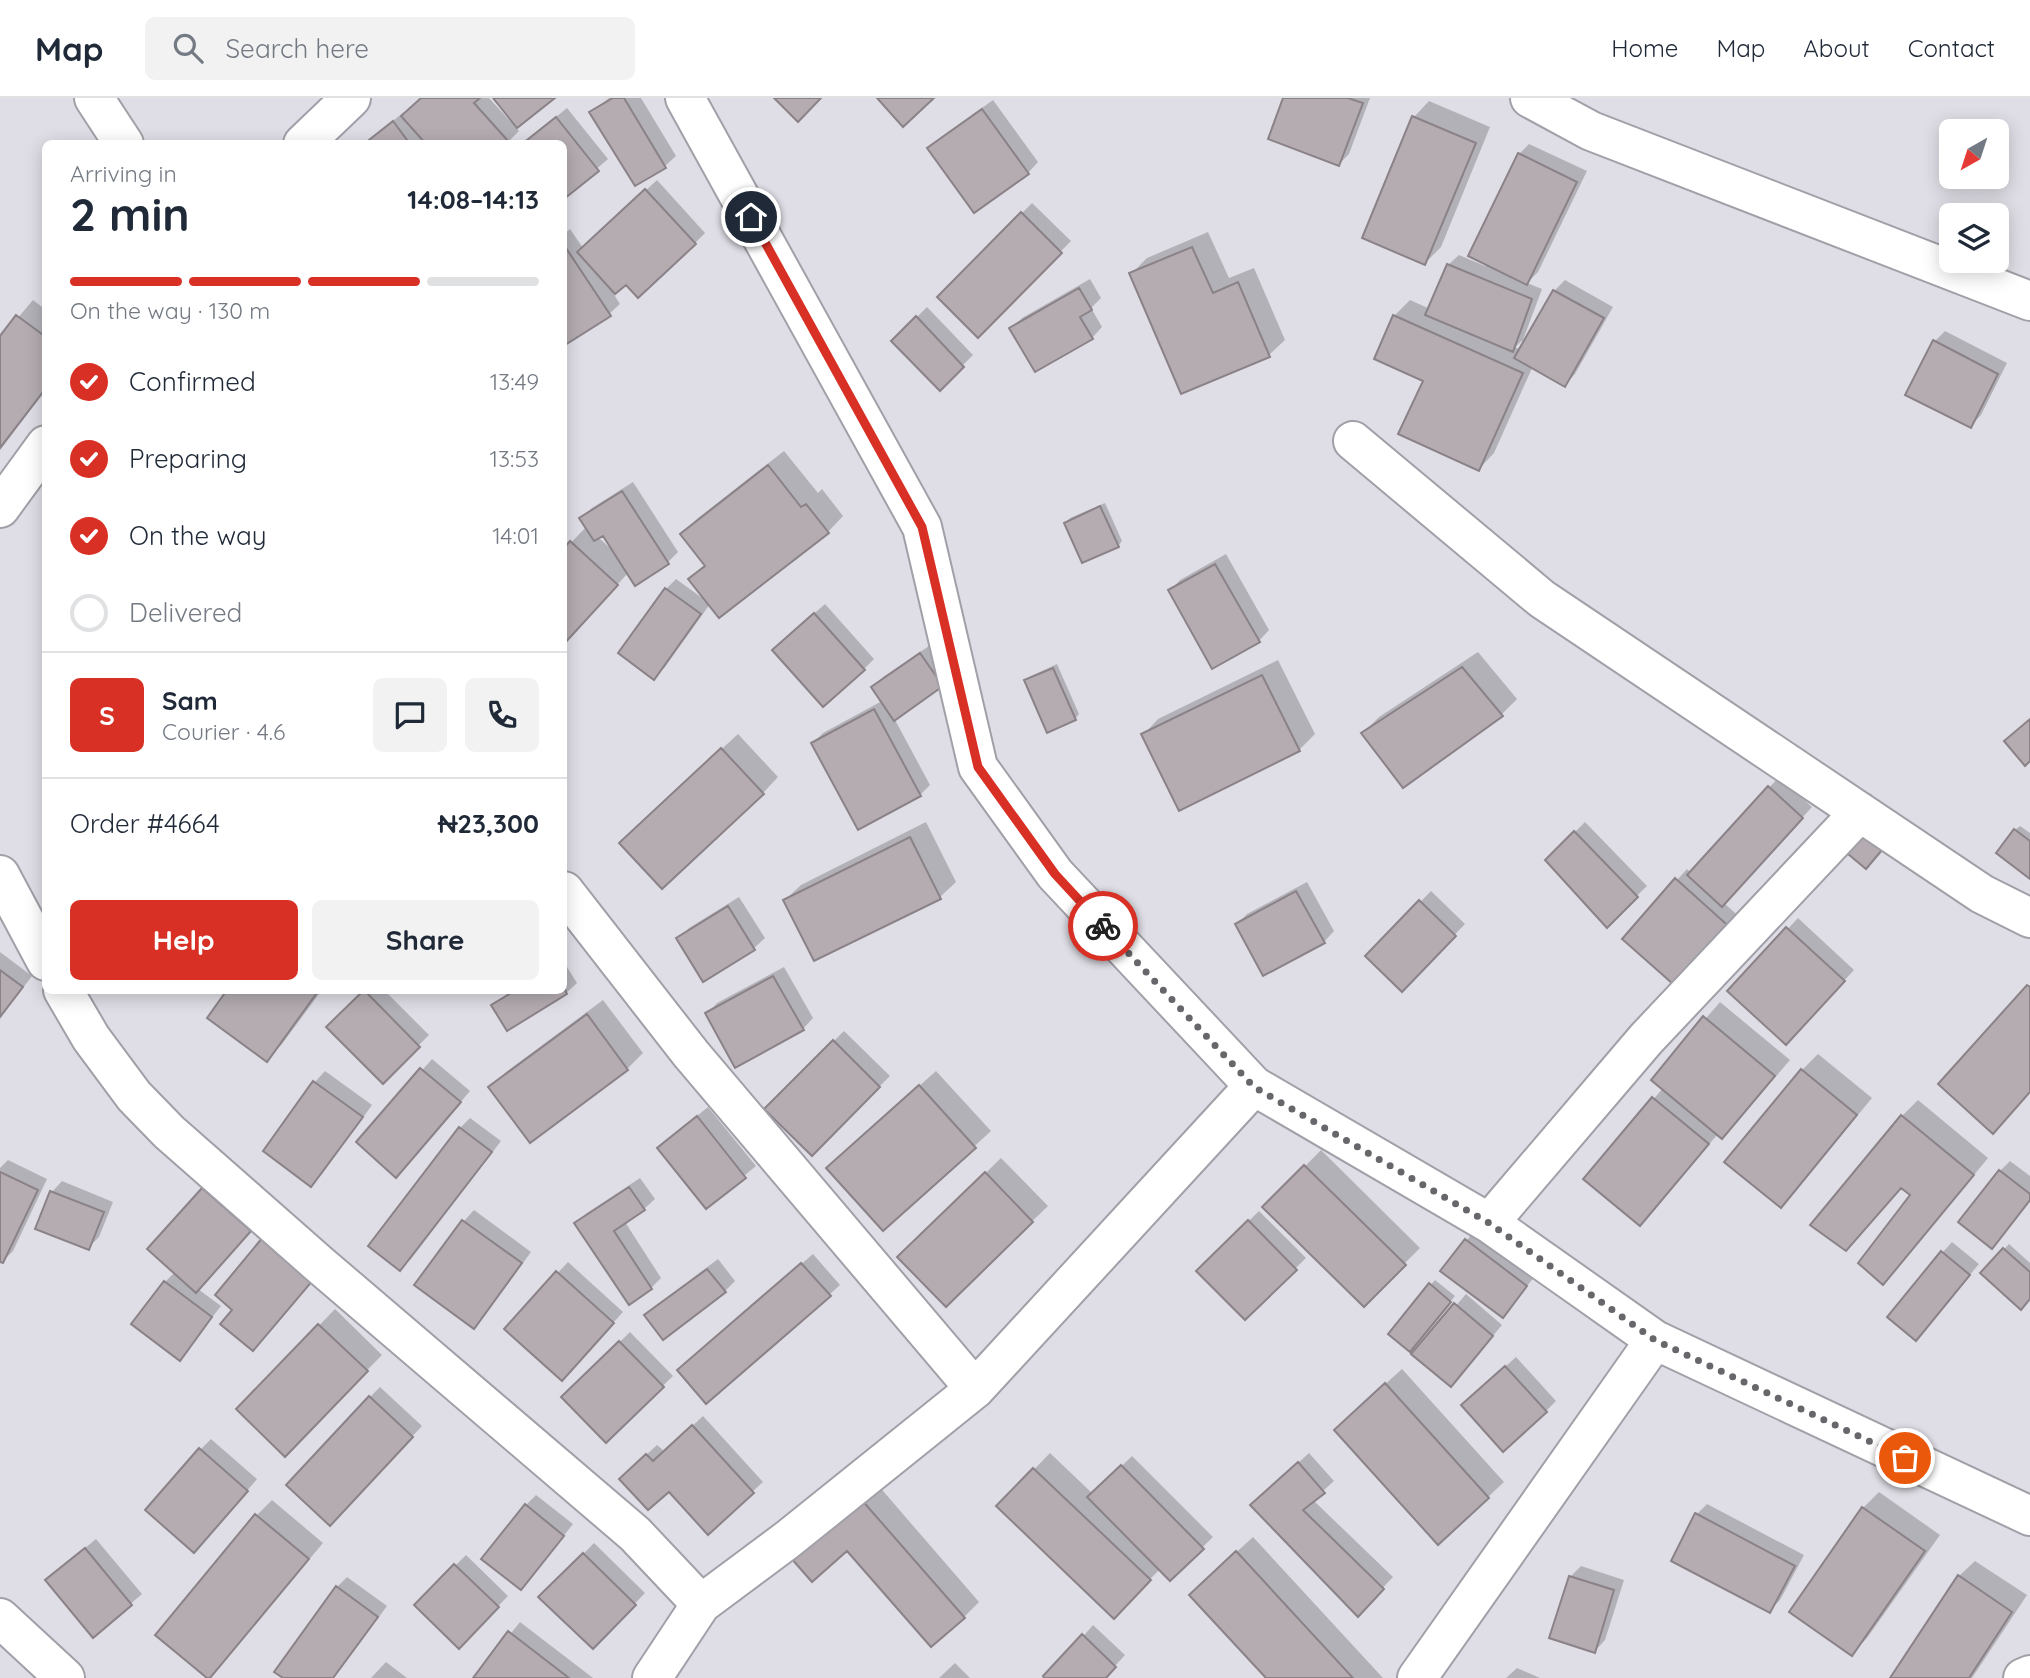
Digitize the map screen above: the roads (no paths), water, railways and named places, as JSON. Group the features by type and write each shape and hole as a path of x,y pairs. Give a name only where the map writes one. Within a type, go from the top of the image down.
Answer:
{"street":[{"path":"94,98 121,140"},
{"path":"307,140 351,98"},
{"path":"685,98 922,527 978,767 1055,874 1254,1087 1489,1223 1655,1340 2030,1516"},
{"path":"1530,98 1591,131 2030,300"},
{"path":"1353,441 1542,599 1982,894 2030,918"},
{"path":"0,508 42,450"},
{"path":"1489,1223 1646,1039 1860,812"},
{"path":"0,875 42,954"},
{"path":"567,895 691,1054 975,1389"},
{"path":"65,994 91,1038 134,1096 169,1132 635,1534 701,1604"},
{"path":"652,1678 701,1604 787,1540 975,1389 1254,1087"},
{"path":"1417,1678 1655,1340"},
{"path":"0,1618 65,1678"},
{"path":"2022,1678 2030,1675"}]}
